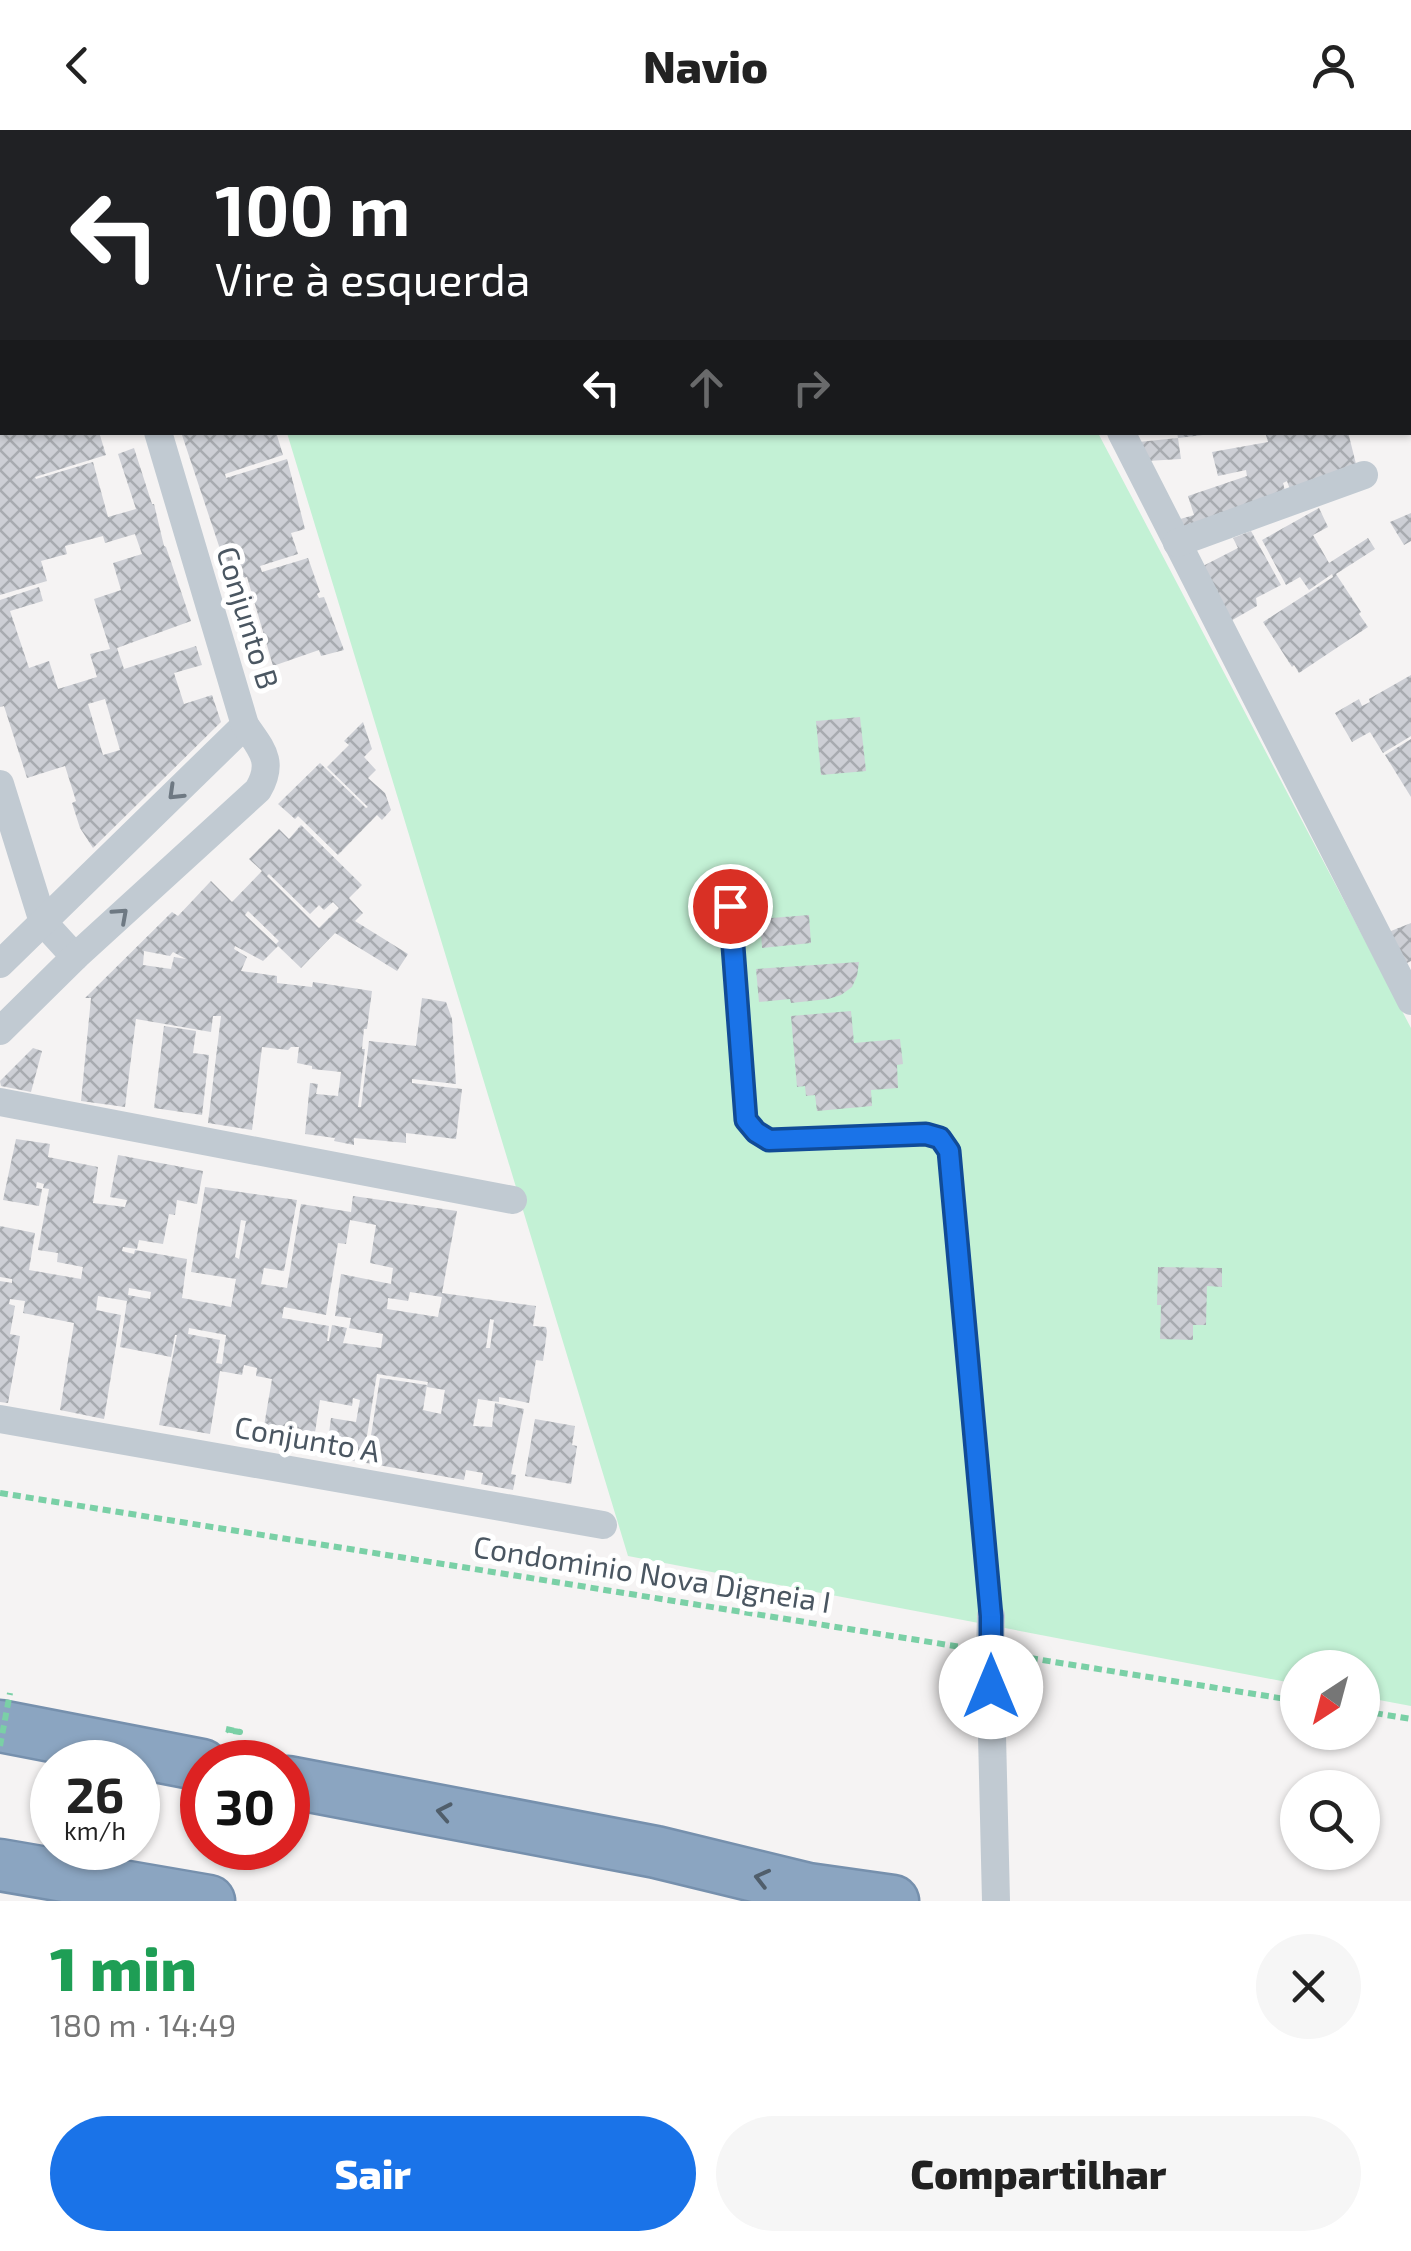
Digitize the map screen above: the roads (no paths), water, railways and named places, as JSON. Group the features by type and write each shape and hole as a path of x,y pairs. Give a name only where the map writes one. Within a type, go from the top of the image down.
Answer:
{"highway":[{"path":"5,1710 180,1759"},
{"path":"310,1786 656,1852 808,1890 892,1901"},
{"path":"656,1852 669,1901"},
{"path":"0,1864 210,1901"}],"street":[{"name":"Conjunto B","path":"0,964 245,725 159,435"},
{"path":"1123,435 1411,1000"},
{"path":"1177,543 1364,474"},
{"path":"0,1032 74,957 258,790 266,762 264,752 245,725"},
{"path":"0,784 43,922 74,957"},
{"path":"0,1102 513,1200"},
{"name":"Conjunto A","path":"0,1418 603,1526"},
{"path":"991,1616 996,1901"}],"lane":[{"path":"730,906 746,1120 756,1132 769,1140 926,1134 940,1138 949,1151 991,1616"}]}
